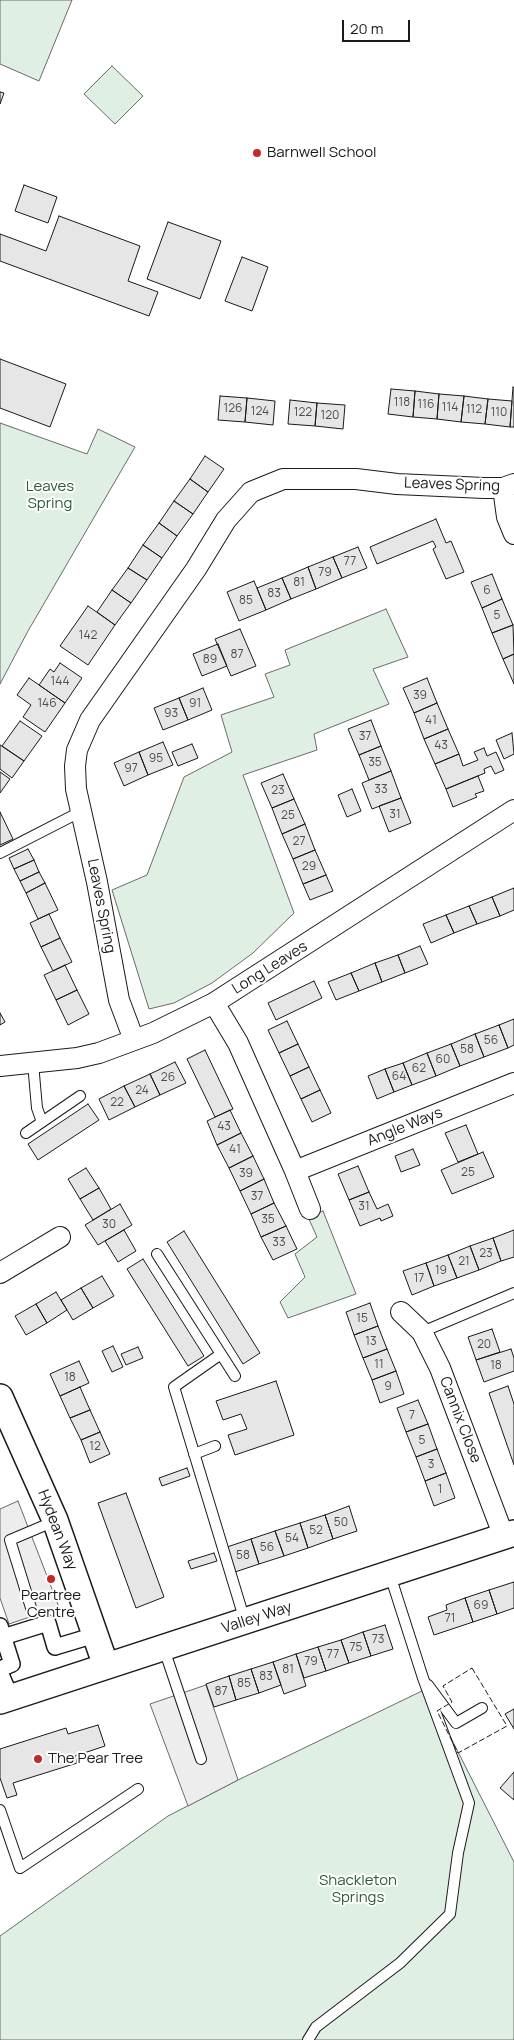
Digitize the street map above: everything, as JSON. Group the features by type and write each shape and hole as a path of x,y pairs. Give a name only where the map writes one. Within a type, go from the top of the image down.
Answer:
{"street":[{"name":"Leaves Spring","path":"134,1040 119,1000 76,789 74,766 80,742 90,720 196,569 226,520 251,492 283,479 356,478 446,487 509,486"},
{"path":"509,486 507,517 514,534"},
{"name":"Long Leaves","path":"0,1066 98,1053 171,1025 214,1003 307,946 514,810"},
{"path":"214,1003 238,1043 310,1209"},
{"name":"Angle Ways","path":"295,1171 514,1083"},
{"path":"0,1273 60,1237"},
{"name":"Cannix Close","path":"401,1312 422,1332 440,1368 509,1535"},
{"name":"Hydean Way","path":"0,1397 56,1520 106,1666"},
{"name":"Valley Way","path":"6,1700 509,1535"},
{"path":"6,1700 0,1670 12,1664 2,1632 48,1623 55,1647 96,1634"}],"lane":[{"path":"0,853 82,811"},
{"path":"33,1063 37,1108 42,1122"},
{"path":"26,1134 80,1096"},
{"path":"157,1254 235,1376"},
{"path":"422,1332 514,1293"},
{"path":"221,1354 174,1387 245,1622"},
{"path":"194,1454 215,1446"},
{"path":"32,1611 10,1540 56,1520"},
{"path":"308,2040 316,2027 400,1963 450,1914 458,1854 469,1803 423,1678 390,1575"},
{"path":"164,1649 201,1759"},
{"path":"423,1678 456,1723 482,1708"},
{"path":"0,1810 20,1868 138,1790"}],"green space":[{"path":"0,0 72,0 39,81 0,64"},
{"path":"112,66 143,96 115,124 84,94"},
{"name":"Leaves Spring","path":"0,423 87,454 98,429 135,447 28,631 0,684"},
{"path":"386,609 408,657 373,669 389,704 314,734 317,750 243,775 294,913 253,953 212,983 174,1003 149,1009 112,890 147,875 184,777 232,752 221,715 274,697 265,674 290,665 285,650"},
{"path":"323,1211 356,1294 288,1318 280,1302 305,1277 295,1254 317,1237 308,1217"},
{"name":"Shackleton Springs","path":"426,1689 514,1862 514,2040 0,2040 0,1936 168,1816"}],"shaded area":[{"path":"18,1501 59,1607 9,1624 0,1598 0,1509"},
{"path":"206,1685 238,1780 188,1806 150,1704"}],"building":[{"path":"0,92 4,93 0,104"},
{"path":"24,185 57,197 48,223 15,211"},
{"path":"59,216 140,246 128,281 158,292 149,316 0,261 0,234 46,251"},
{"path":"168,222 221,241 200,299 147,279"},
{"path":"242,257 268,267 252,311 225,301"},
{"path":"0,359 66,384 50,427 0,408"},
{"path":"513,387 514,427 510,427"},
{"path":"391,389 415,391 413,417 388,414"},
{"path":"415,391 439,394 437,419 413,417"},
{"path":"439,394 464,396 461,422 437,419"},
{"path":"220,396 247,398 245,422 218,420"},
{"path":"464,396 488,399 485,424 461,422"},
{"path":"247,398 275,401 273,425 245,422"},
{"path":"488,399 512,401 510,427 485,424"},
{"path":"290,400 317,403 315,426 288,424"},
{"path":"317,403 345,405 343,429 315,426"},
{"path":"205,456 224,469 208,492 190,479"},
{"path":"190,479 208,492 193,514 174,501"},
{"path":"174,501 193,514 177,536 159,523"},
{"path":"436,519 446,543 451,541 464,572 446,579 433,549 436,547 433,541 377,564 370,547"},
{"path":"159,523 177,536 162,558 143,545"},
{"path":"143,545 162,558 147,580 128,568"},
{"path":"358,547 367,568 342,578 333,557"},
{"path":"333,557 342,578 316,589 308,567"},
{"path":"308,567 316,589 291,599 282,578"},
{"path":"128,568 147,580 131,603 112,590"},
{"path":"492,574 502,599 482,608 471,582"},
{"path":"282,578 291,599 266,610 257,588"},
{"path":"254,581 266,610 239,621 227,592"},
{"path":"112,590 131,603 115,625 97,612"},
{"path":"502,599 513,625 492,633 482,608"},
{"path":"88,606 115,625 88,665 60,646"},
{"path":"513,625 514,654 503,659 492,633"},
{"path":"240,629 256,666 231,676 215,639"},
{"path":"218,644 227,666 202,676 193,654"},
{"path":"514,654 514,684 503,659"},
{"path":"60,663 82,678 65,703 39,685 50,669 54,672"},
{"path":"29,678 65,703 45,732 23,717 31,705 17,695"},
{"path":"427,678 437,703 414,713 403,688"},
{"path":"203,688 212,710 188,720 179,698"},
{"path":"179,698 188,720 163,730 154,708"},
{"path":"437,703 448,729 424,739 414,713"},
{"path":"371,720 381,746 359,755 348,729"},
{"path":"20,721 42,736 24,761 2,746"},
{"path":"448,729 459,754 435,764 424,739"},
{"path":"512,733 514,754 504,759 496,740"},
{"path":"163,742 173,765 148,775 139,752"},
{"path":"192,744 198,758 178,766 172,752"},
{"path":"0,745 24,761 12,778 0,769"},
{"path":"381,746 391,771 369,780 359,755"},
{"path":"484,748 487,756 496,752 504,770 495,774 491,766 484,769 485,773 446,789 435,764 459,754 463,766 478,760 474,752"},
{"path":"139,752 148,775 124,786 114,763"},
{"path":"391,771 401,798 372,809 362,783"},
{"path":"0,772 10,779 0,793"},
{"path":"283,774 294,799 272,808 261,783"},
{"path":"478,776 484,791 475,794 477,797 453,807 446,789"},
{"path":"352,789 361,811 347,817 338,795"},
{"path":"401,798 411,823 389,832 379,806"},
{"path":"294,799 305,824 282,834 272,808"},
{"path":"0,812 13,839 0,845"},
{"path":"305,824 315,850 293,859 282,834"},
{"path":"28,849 34,860 14,869 9,858"},
{"path":"315,850 326,875 303,884 293,859"},
{"path":"34,860 39,872 20,881 14,869"},
{"path":"39,872 45,883 26,893 20,881"},
{"path":"326,875 333,891 310,900 303,884"},
{"path":"45,883 58,910 38,919 26,893"},
{"path":"514,888 514,910 500,916 492,897"},
{"path":"492,897 500,916 477,924 469,906"},
{"path":"469,906 477,924 454,933 446,915"},
{"path":"49,914 60,938 41,947 30,923"},
{"path":"446,915 454,933 431,943 423,924"},
{"path":"60,938 72,962 53,971 41,947"},
{"path":"420,946 428,964 405,973 398,955"},
{"path":"398,955 405,973 382,982 375,963"},
{"path":"375,963 382,982 359,991 351,973"},
{"path":"65,965 77,990 56,1000 44,975"},
{"path":"351,973 359,991 336,1000 328,982"},
{"path":"314,981 322,998 276,1020 268,1003"},
{"path":"77,990 89,1014 68,1025 56,1000"},
{"path":"0,1013 5,1022 0,1025"},
{"path":"514,1019 514,1045 508,1048 499,1025"},
{"path":"287,1021 298,1044 279,1053 268,1030"},
{"path":"499,1025 508,1048 484,1057 475,1034"},
{"path":"475,1034 484,1057 460,1066 451,1044"},
{"path":"298,1044 309,1067 290,1076 279,1053"},
{"path":"451,1044 460,1066 436,1076 427,1053"},
{"path":"205,1050 233,1109 215,1117 187,1059"},
{"path":"427,1053 436,1076 412,1085 403,1063"},
{"path":"175,1062 186,1083 160,1095 150,1074"},
{"path":"403,1063 412,1085 394,1092 385,1069"},
{"path":"309,1067 320,1090 301,1099 290,1076"},
{"path":"385,1069 394,1092 377,1099 368,1076"},
{"path":"150,1074 160,1095 135,1107 124,1086"},
{"path":"124,1086 135,1107 109,1120 99,1099"},
{"path":"320,1090 331,1113 312,1122 301,1099"},
{"path":"88,1104 99,1120 38,1160 28,1144"},
{"path":"230,1110 241,1133 217,1145 207,1121"},
{"path":"466,1125 478,1154 458,1162 445,1133"},
{"path":"241,1133 253,1156 229,1168 217,1145"},
{"path":"413,1149 420,1165 401,1172 395,1156"},
{"path":"483,1152 494,1177 452,1194 441,1170"},
{"path":"253,1156 264,1179 240,1191 229,1168"},
{"path":"358,1166 369,1192 349,1200 338,1174"},
{"path":"86,1168 99,1188 80,1199 68,1179"},
{"path":"264,1179 274,1203 251,1214 240,1191"},
{"path":"99,1188 111,1209 93,1220 80,1199"},
{"path":"369,1192 377,1209 388,1204 393,1216 381,1221 380,1218 360,1226 349,1200"},
{"path":"274,1203 286,1226 261,1237 251,1214"},
{"path":"120,1204 132,1225 98,1245 85,1225"},
{"path":"286,1226 297,1249 273,1260 261,1237"},
{"path":"124,1230 136,1251 118,1262 105,1241"},
{"path":"514,1230 514,1257 501,1261 493,1238"},
{"path":"184,1231 260,1353 243,1364 167,1242"},
{"path":"493,1238 501,1261 479,1270 470,1246"},
{"path":"470,1246 479,1270 457,1278 448,1255"},
{"path":"448,1255 457,1278 434,1286 426,1263"},
{"path":"143,1259 204,1356 188,1366 127,1269"},
{"path":"426,1263 434,1286 412,1295 403,1271"},
{"path":"102,1276 114,1296 93,1308 81,1288"},
{"path":"81,1288 93,1308 73,1320 61,1300"},
{"path":"56,1292 67,1310 47,1323 36,1304"},
{"path":"370,1303 378,1326 354,1335 346,1312"},
{"path":"36,1304 47,1323 26,1335 15,1316"},
{"path":"378,1326 387,1349 363,1358 354,1335"},
{"path":"492,1329 500,1352 476,1360 468,1337"},
{"path":"113,1346 123,1367 112,1372 102,1351"},
{"path":"138,1347 143,1358 126,1365 121,1354"},
{"path":"387,1349 396,1371 372,1380 363,1358"},
{"path":"511,1349 514,1358 514,1371 484,1382 476,1360"},
{"path":"79,1361 89,1383 60,1396 50,1374"},
{"path":"396,1371 404,1394 380,1403 372,1380"},
{"path":"276,1381 294,1435 235,1455 228,1435 247,1429 241,1414 223,1420 216,1401"},
{"path":"508,1386 514,1404 514,1465 489,1393"},
{"path":"80,1387 90,1410 70,1418 60,1396"},
{"path":"418,1400 428,1424 406,1432 397,1408"},
{"path":"90,1410 100,1432 81,1440 70,1418"},
{"path":"428,1424 437,1449 416,1457 406,1432"},
{"path":"100,1432 110,1454 90,1463 81,1440"},
{"path":"437,1449 446,1473 425,1481 416,1457"},
{"path":"187,1468 190,1476 162,1486 159,1478"},
{"path":"446,1473 455,1498 434,1506 425,1481"},
{"path":"126,1493 164,1597 136,1608 98,1503"},
{"path":"349,1506 357,1531 333,1539 325,1515"},
{"path":"325,1515 333,1539 308,1548 300,1523"},
{"path":"300,1523 308,1548 284,1556 275,1531"},
{"path":"275,1531 284,1556 259,1564 251,1539"},
{"path":"251,1539 259,1564 235,1572 227,1547"},
{"path":"214,1553 217,1561 191,1569 188,1561"},
{"path":"514,1582 514,1608 497,1614 489,1590"},
{"path":"489,1590 497,1614 473,1622 465,1598"},
{"path":"465,1598 473,1622 434,1635 428,1617 447,1610 446,1605"},
{"path":"385,1625 393,1649 371,1656 363,1632"},
{"path":"363,1632 371,1656 349,1663 341,1640"},
{"path":"341,1640 349,1663 326,1671 318,1647"},
{"path":"318,1647 326,1671 304,1678 296,1654"},
{"path":"296,1654 306,1686 284,1694 273,1662"},
{"path":"273,1662 281,1685 259,1693 251,1669"},
{"path":"251,1669 259,1693 236,1700 229,1676"},
{"path":"229,1676 236,1700 214,1707 206,1684"},
{"path":"514,1709 514,1729 505,1714"},
{"name":"The Pear Tree","path":"98,1725 105,1746 75,1756 77,1763 13,1783 17,1795 7,1798 0,1778 0,1749 66,1728 68,1734"},
{"path":"514,1772 514,1800 500,1788"}],"fence":[{"path":"472,1668 507,1726 458,1753 437,1711 452,1702 443,1686 472,1668"}],"place":[{"name":"Barnwell School","path":"257,153"},
{"name":"Peartree Centre","path":"51,1579"},
{"name":"The Pear Tree","path":"38,1759"}]}
